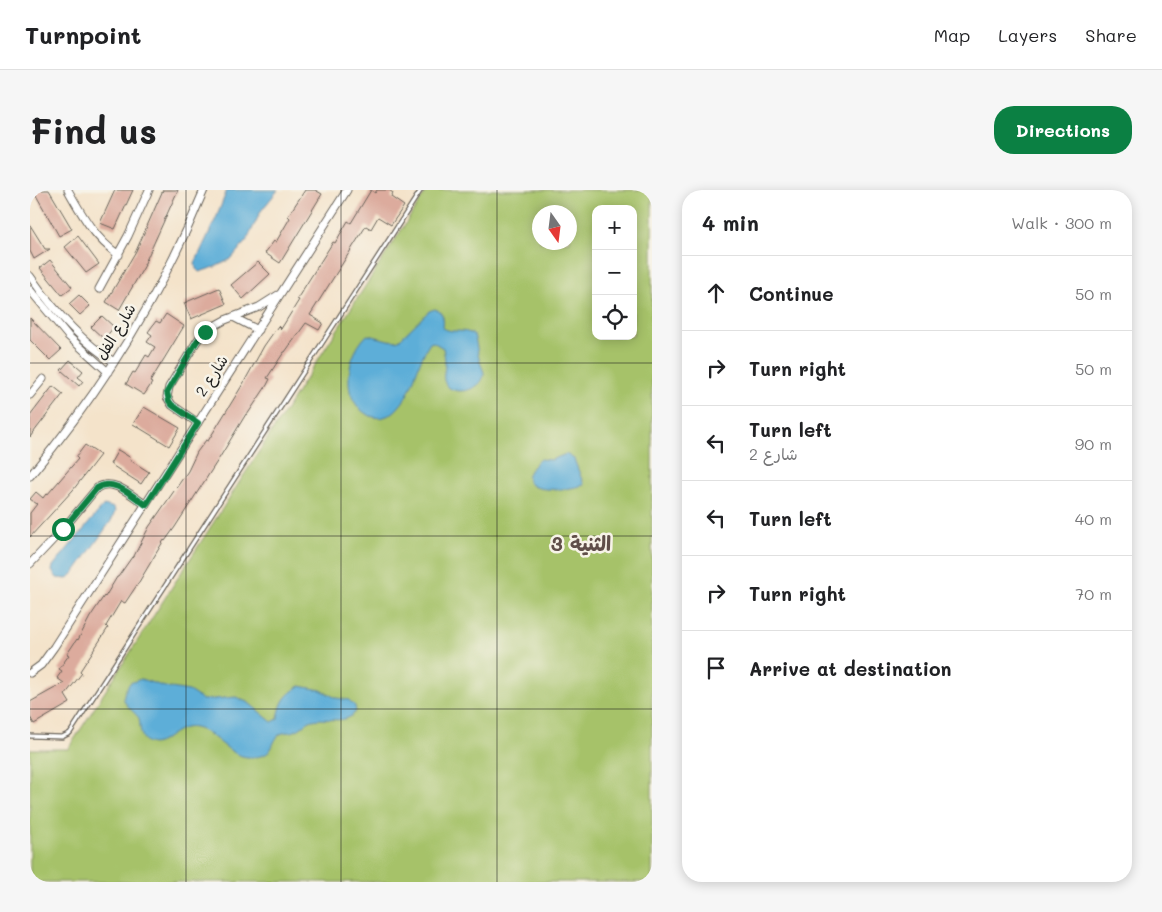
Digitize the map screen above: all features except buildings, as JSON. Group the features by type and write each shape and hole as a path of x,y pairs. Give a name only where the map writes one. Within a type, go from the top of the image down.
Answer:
{"street":[{"path":"68,190 101,241 119,255"},
{"path":"99,289 119,255 149,190"},
{"name":"شارع الفل","path":"30,476 54,447 108,372 160,284 204,190"},
{"name":"شارع 2","path":"30,672 41,665 50,653 347,190"},
{"path":"30,276 56,310 85,341 114,362"},
{"path":"30,290 68,336 108,372"},
{"path":"198,423 172,405 167,392 201,336 218,324 259,307 282,292"},
{"path":"233,317 258,330"},
{"path":"30,396 43,379"},
{"path":"30,564 101,485 112,484 146,505"}],"lane":[{"path":"30,736 62,737 70,733 421,190"}],"green space":[{"path":"427,190 652,190 652,882 30,882 30,749 68,749"}],"water":[{"path":"227,190 278,190 261,211 247,240 231,259 199,272 196,269 195,263"},
{"path":"435,309 442,314 443,328 474,335 484,373 483,379 474,388 468,390 461,391 449,388 444,378 445,362 443,348 433,342 430,343 425,351 407,395 396,410 388,416 380,418 372,417 365,413 354,401 350,393 349,384 351,364 355,351 362,340 367,335 392,341 399,340 429,311"},
{"path":"566,454 574,459 584,485 551,489 531,485 527,479 530,471 540,459 551,460"},
{"path":"104,505 114,508 115,512 111,521 74,573 67,579 57,578 52,571 53,566"},
{"path":"141,679 165,687 189,691 203,700 236,697 249,703 272,722 278,719 285,699 300,686 321,690 336,698 349,700 355,706 356,711 352,716 341,720 316,720 308,722 295,731 281,734 276,738 269,752 255,757 246,757 238,754 203,731 189,727 153,744 148,743 143,738 139,718 124,699 124,694 130,683"}],"district":[{"name":"الثنية 3","path":"581,544"}],"route":[{"path":"63,529 101,485 112,484 117,486 146,505 198,423 172,405 167,397 167,392 197,341 205,332"}]}
